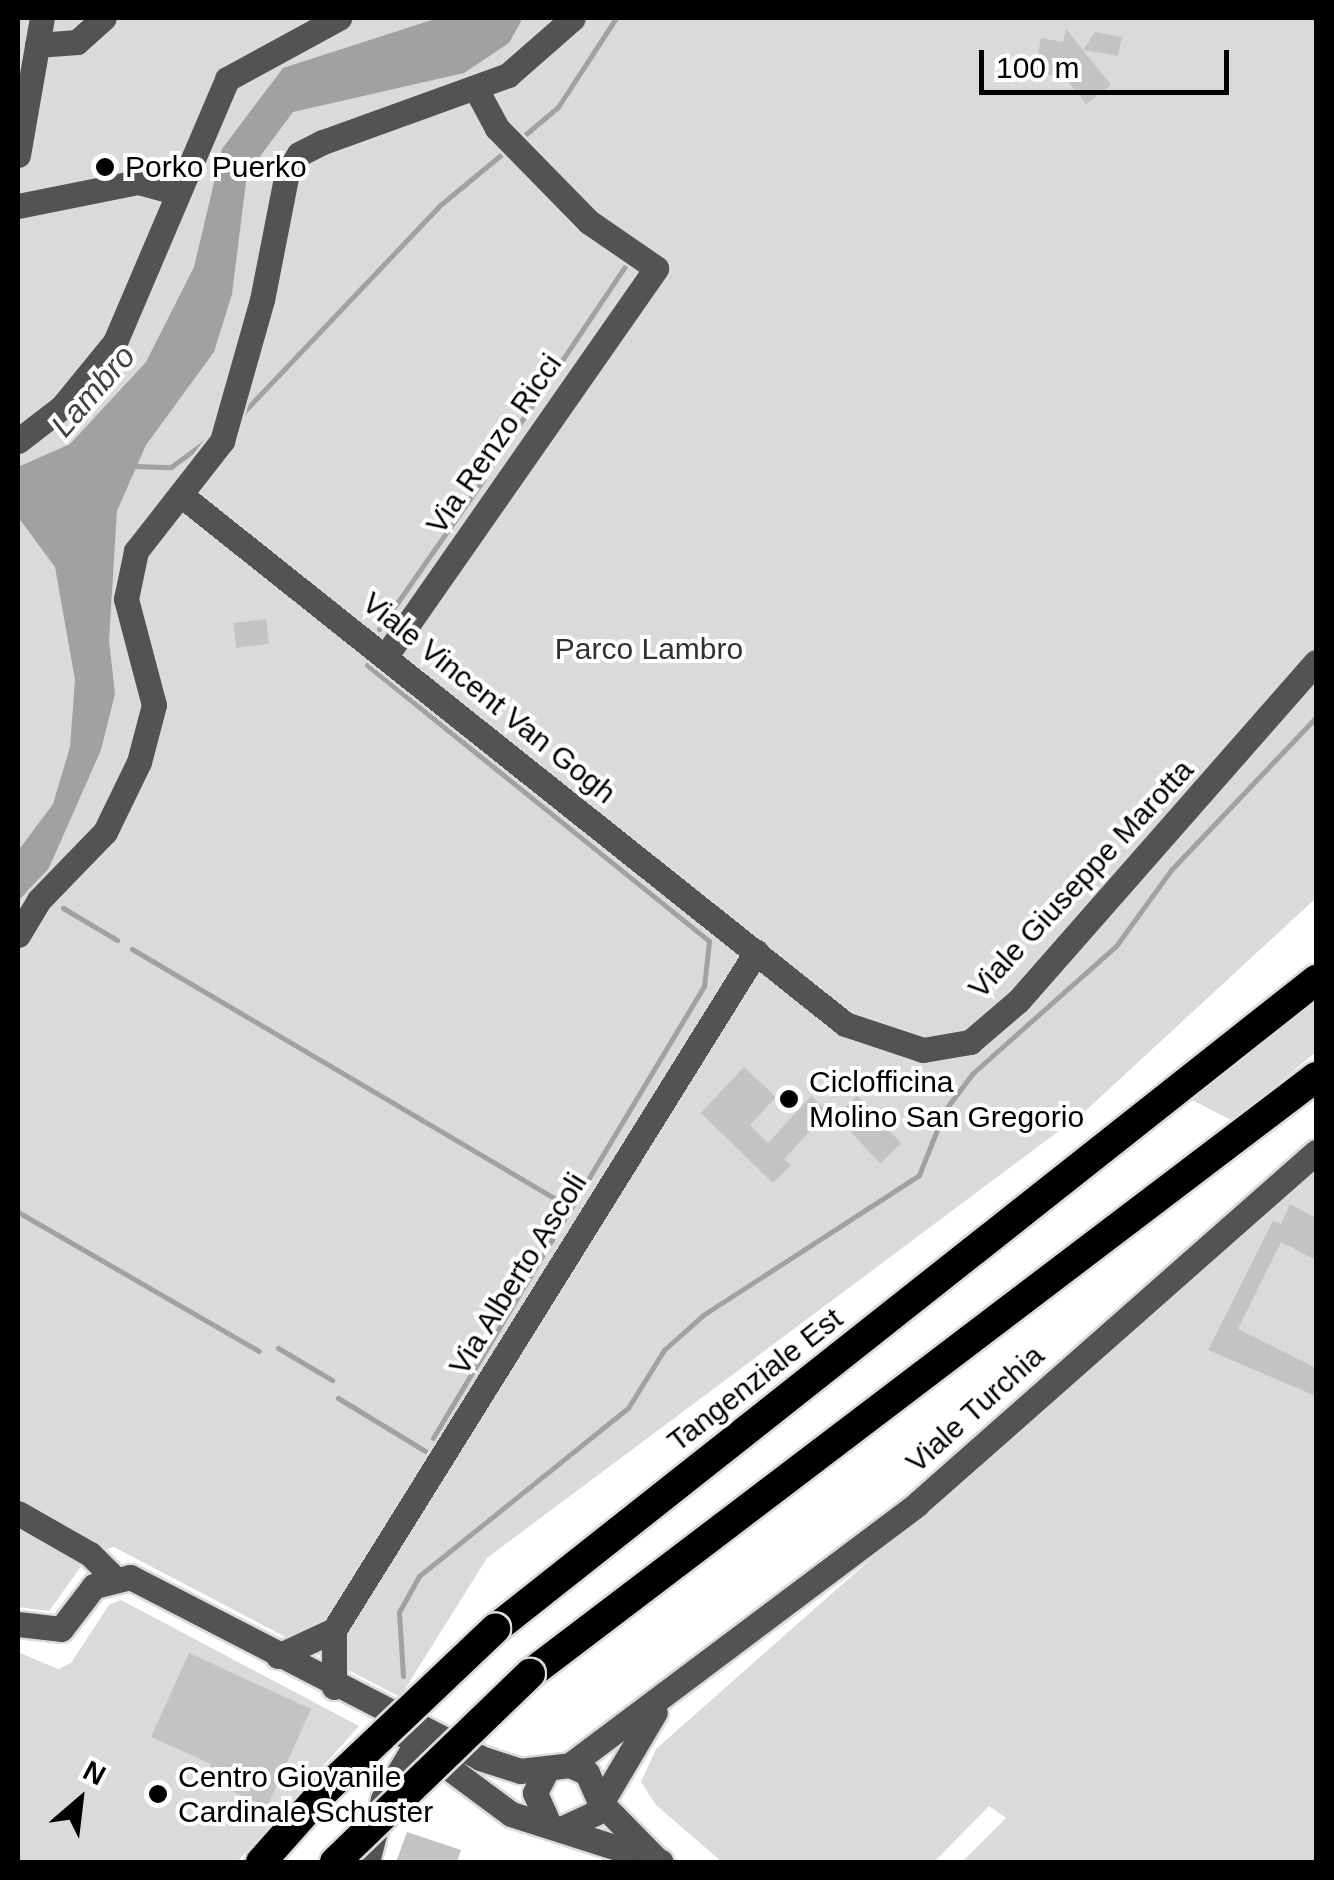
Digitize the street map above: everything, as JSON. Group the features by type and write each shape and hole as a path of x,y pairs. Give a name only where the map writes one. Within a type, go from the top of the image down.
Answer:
{"highway":[{"name":"Tangenziale Est","path":"261,1862 324,1791 496,1629 1316,980"},
{"path":"335,1862 530,1674 1316,1077"}],"street":[{"path":"18,155 42,18"},
{"path":"37,44 77,42 104,18"},
{"path":"18,441 62,408 115,342 228,78 338,18"},
{"path":"18,934 39,900 106,832 139,762 154,706 126,599 136,552 222,440 262,300 278,197 299,154 508,75 573,18"},
{"name":"Via Renzo Ricci","path":"385,657 656,268 578,211 497,128 476,89"},
{"path":"18,206 138,182 176,192"},
{"name":"Viale Vincent Van Gogh","path":"181,495 756,952"},
{"name":"Viale Giuseppe Marotta","path":"756,952 845,1024 882,1041 923,1050 970,1042 1018,1001 1316,662"},
{"name":"Via Alberto Ascoli","path":"334,1630 756,952"},
{"name":"Viale Turchia","path":"570,1765 664,1700 916,1504 1316,1152"},
{"path":"18,1514 90,1554 112,1576 138,1581 374,1708 480,1758 545,1773 570,1765 587,1772 600,1802 659,1861"},
{"path":"18,1624 61,1629 94,1586 112,1576"},
{"path":"278,1656 334,1630 334,1687"},
{"name":"Viale Turchia","path":"600,1802 664,1700"},
{"path":"374,1708 511,1814 556,1825 659,1861"},
{"path":"367,1862 383,1800 417,1742"},
{"path":"545,1773 535,1793 556,1825"},
{"path":"556,1825 587,1820 600,1802"}],"green space":[{"name":"Parco Lambro","path":"18,18 1316,18 1316,898 1083,1113 487,1558 400,1697 114,1547 90,1554 49,1611 18,1607"},
{"path":"1316,992 1316,1052 1233,1121 1190,1099"},
{"path":"1316,1166 1316,1862 962,1862 1006,1818 989,1806 934,1862 722,1862 656,1805 641,1782 656,1749"},
{"name":"Centro Giovanile Cardinale Schuster","path":"121,1600 359,1726 237,1862 18,1862 18,1652 58,1669 71,1663 109,1605"}],"shaded area":[{"path":"438,18 523,18 509,43 464,73 293,112 247,174 232,294 214,352 146,445 117,511 109,640 115,694 101,750 48,870 18,901 18,851 53,804 70,747 75,680 55,567 18,517 18,467 70,444 146,362 194,267 222,149 283,68"}],"building":[{"path":"1066,29 1111,85 1086,104 1065,78 1035,72 1041,38 1063,42"},
{"path":"1095,32 1122,37 1118,56 1083,50"},
{"path":"266,619 269,644 236,648 233,623"},
{"path":"744,1067 776,1097 750,1125 768,1143 811,1096 828,1112 784,1159 791,1165 773,1183 701,1113"},
{"path":"857,1096 901,1144 880,1163 836,1116"},
{"path":"1290,1204 1316,1218 1316,1260 1281,1242 1238,1329 1316,1368 1316,1396 1208,1350 1273,1221 1281,1224"},
{"path":"189,1653 311,1709 267,1807 205,1779 211,1764 151,1737"},
{"path":"407,1832 461,1850 457,1862 396,1862"}],"waterway":[{"path":"520,139 558,107 616,18"},
{"path":"239,417 439,206 507,150"},
{"path":"536,185 570,220"},
{"path":"492,465 627,263"},
{"path":"134,466 171,467 209,439"},
{"path":"379,629 483,480"},
{"path":"367,665 709,941 704,986 433,1438"},
{"path":"403,1676 399,1612 419,1576 628,1408 664,1350 703,1315 919,1175 945,1110 973,1073 1116,946 1171,870 1316,717"},
{"path":"63,908 117,940"},
{"path":"132,949 571,1208"},
{"path":"18,1212 259,1351"},
{"path":"278,1348 332,1380"},
{"path":"338,1398 425,1451"}],"place":[{"name":"Porko Puerko","path":"105,167"},
{"name":"Ciclofficina Molino San Gregorio","path":"789,1099"},
{"name":"Centro Giovanile Cardinale Schuster","path":"158,1794"}],"water label":[{"name":"Lambro","path":"93,391"}]}
